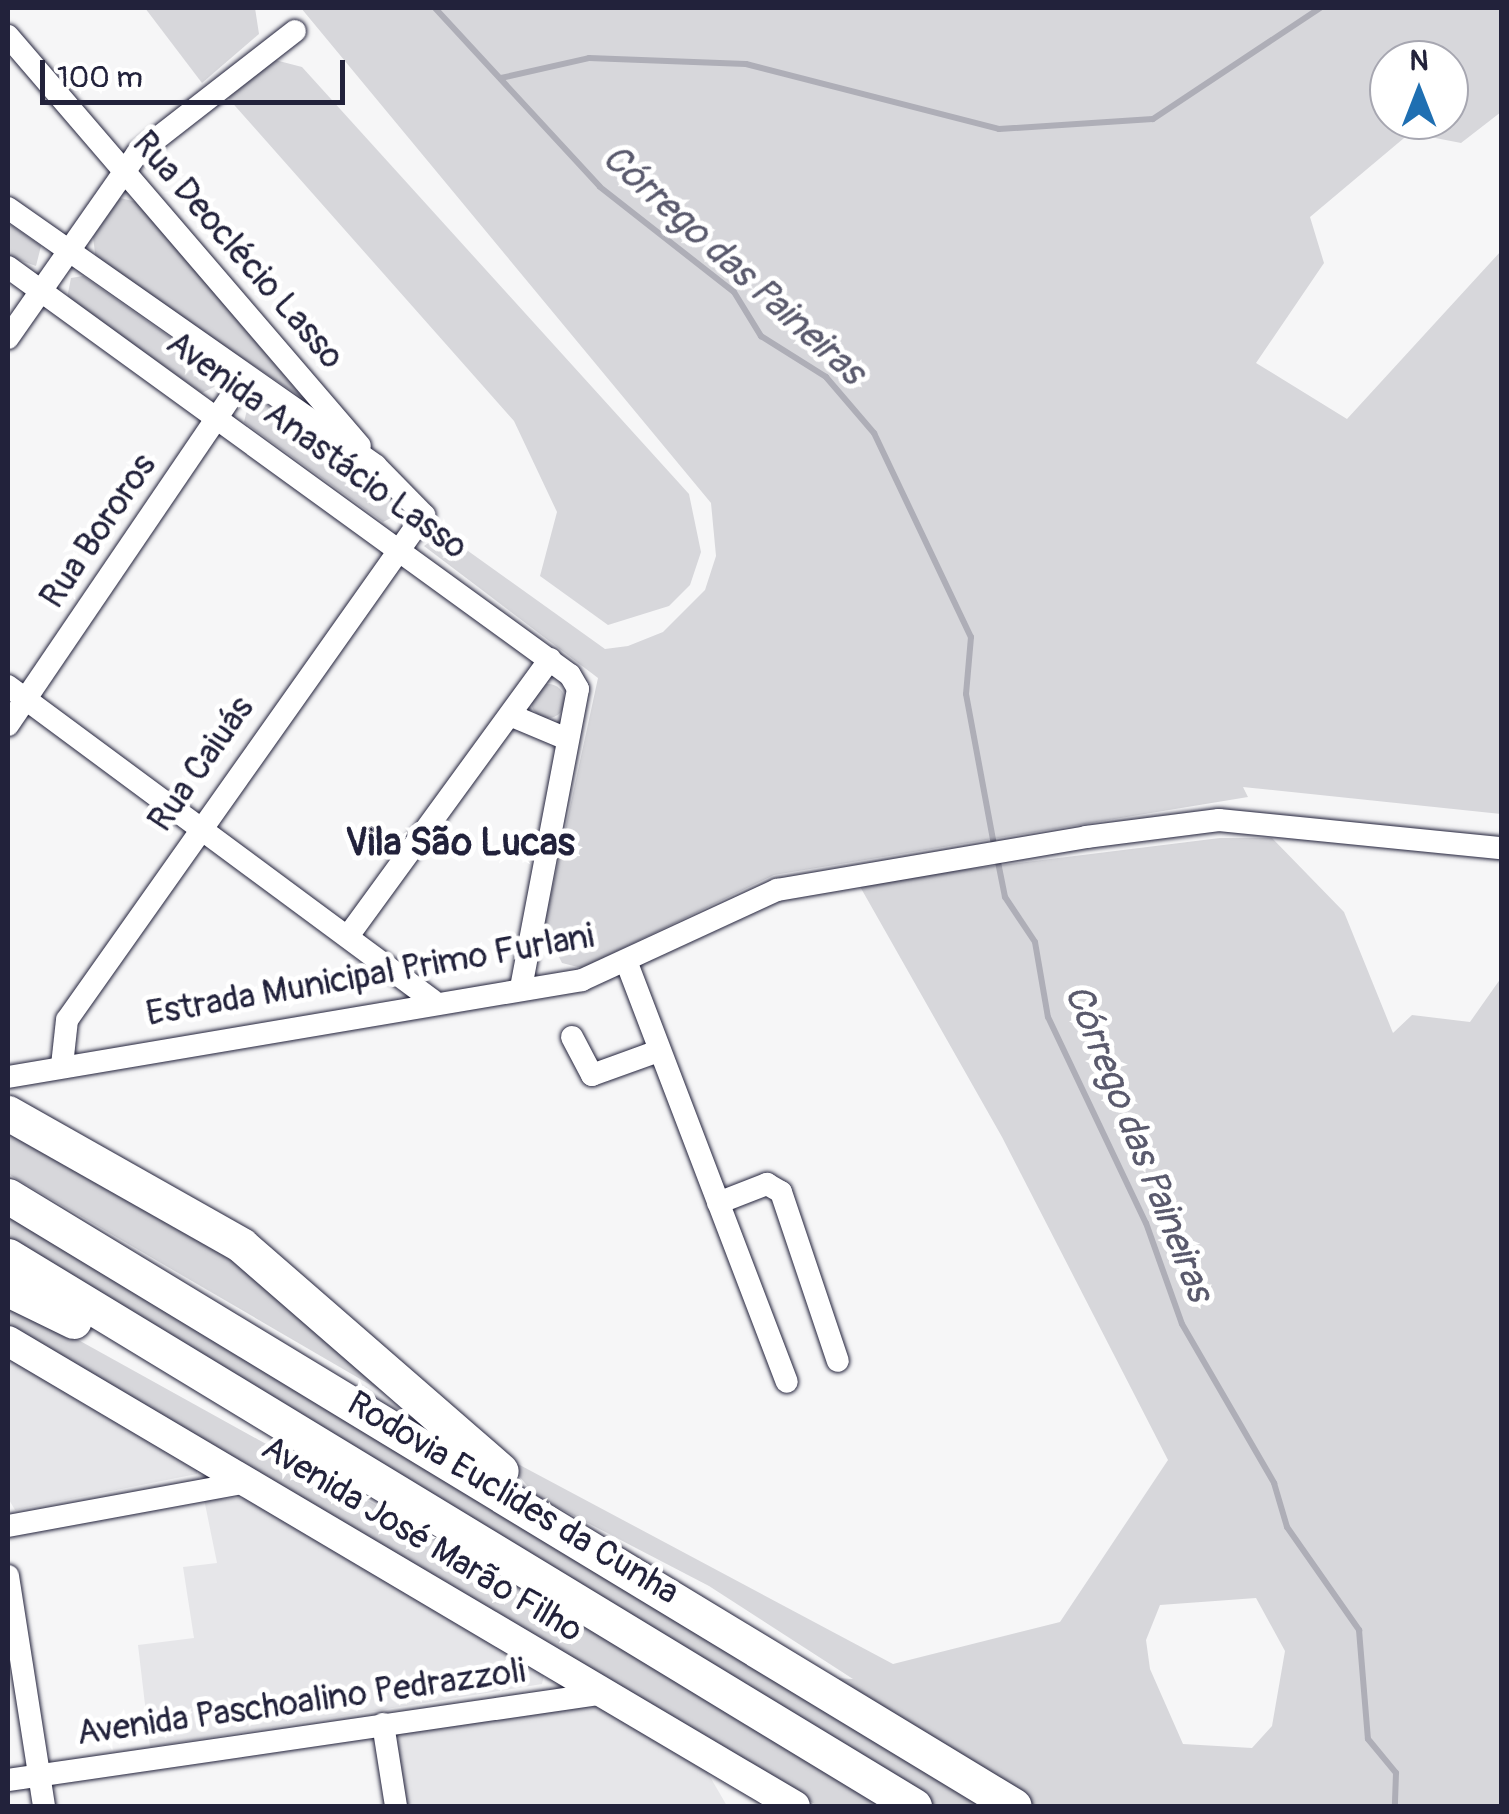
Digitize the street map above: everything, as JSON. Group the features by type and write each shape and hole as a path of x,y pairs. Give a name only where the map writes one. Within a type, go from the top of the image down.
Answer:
{"highway":[{"path":"8,1114 256,1256 582,1540"},
{"name":"Rodovia Euclides da Cunha","path":"8,1196 582,1540 1014,1806"},
{"name":"Rodovia Euclides da Cunha","path":"8,1256 280,1417 914,1806"},
{"path":"8,1290 280,1417"}],"main road":[{"name":"Avenida José Marão Filho","path":"8,1341 252,1481 605,1693 760,1798 795,1806"}],"street":[{"path":"8,338 137,154 295,31"},
{"name":"Rua Deoclécio Lasso","path":"8,36 123,175 376,466"},
{"name":"Avenida Anastácio Lasso","path":"8,208 376,466 424,516"},
{"name":"Avenida Anastácio Lasso","path":"8,267 401,544 550,659 578,688 567,739"},
{"name":"Rua Bororos","path":"8,726 17,692 245,376"},
{"name":"Rua Caiuás","path":"62,1064 67,1020 199,827 424,516"},
{"path":"350,932 550,659"},
{"path":"17,692 199,827 350,932 432,1000"},
{"path":"510,715 567,739 520,988"},
{"name":"Estrada Municipal Primo Furlani","path":"8,1078 62,1064 520,988 628,966 777,890 970,858 1219,820 1502,848"},
{"path":"628,966 656,1052 787,1382"},
{"path":"572,1036 592,1076 656,1052"},
{"path":"718,1203 767,1184 781,1192 838,1361"},
{"path":"8,1526 252,1481"},
{"path":"8,1576 44,1806"},
{"name":"Avenida Paschoalino Pedrazzoli","path":"8,1780 605,1693"},
{"path":"383,1724 396,1806"}],"shaded area":[{"path":"145,8 255,8 259,34 202,83"},
{"path":"301,8 1501,8 1501,112 1469,137 1469,40 1369,40 1369,140 1402,140 1310,217 1324,263 1256,363 1347,419 1501,251 1501,814 1243,787 1248,797 774,875 582,968 562,963 544,927 598,678 424,546 443,533 605,649 628,646 663,632 705,590 716,556 711,503"},
{"path":"275,60 302,67 689,494 701,552 690,585 669,606 608,625 540,576 557,512 514,421 228,98"},
{"path":"120,198 137,202 304,399 96,261 93,237"},
{"path":"8,223 41,246 36,266 8,256"},
{"path":"83,276 221,373 222,383 202,393 67,298 71,278"},
{"path":"259,400 400,501 403,512 383,522 244,422 249,402"},
{"path":"548,684 560,689 565,701 560,713 548,718 536,713 531,701 536,689"},
{"path":"1220,838 1272,838 1344,912 1393,1033 1412,1015 1470,1022 1501,978 1501,1806 818,1806 8,1326 8,1301 553,1603 8,1240 8,1212 784,1675 853,1679 709,1586 536,1496 501,1455 893,1664 1060,1622 1168,1460 1002,1137 858,883","holes":["1256,1598 1285,1651 1272,1726 1252,1748 1183,1744 1150,1669 1146,1640 1160,1605"]},
{"path":"8,1123 238,1251 386,1394 8,1174"},
{"path":"8,1357 197,1466 197,1474 15,1510 8,1498"},
{"path":"250,1498 544,1675 542,1684 150,1747 138,1645 194,1638 183,1567 217,1563 204,1499"},
{"path":"575,1705 601,1708 705,1768 727,1806 405,1806 395,1744 405,1729"}],"waterway":[{"name":"Córrego das Paineiras","path":"435,8 600,187 734,292 761,336 826,377 874,433 971,637 966,694 994,845"},
{"path":"501,78 589,58 746,64 999,129 1153,119 1320,8"},
{"name":"Córrego das Paineiras","path":"997,857 1005,897 1035,942 1048,1017 1146,1223 1182,1324 1274,1483 1287,1527 1359,1630 1368,1739 1396,1773 1395,1806"}],"district":[{"name":"Vila São Lucas","path":"460,844"}]}
